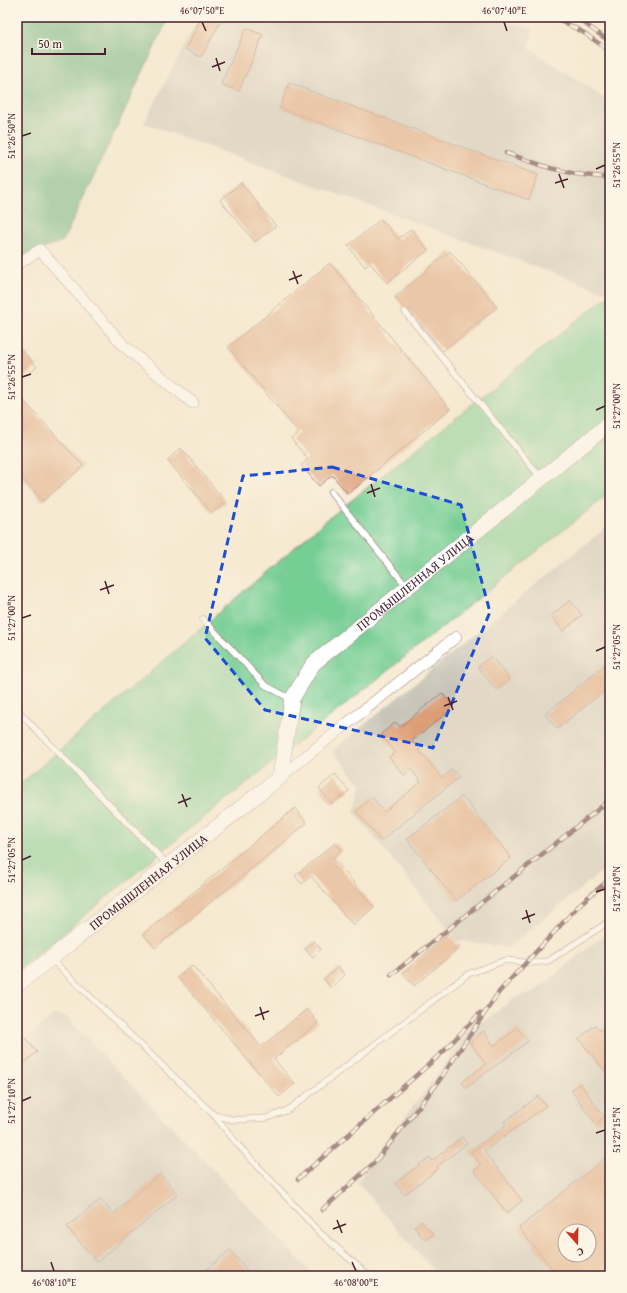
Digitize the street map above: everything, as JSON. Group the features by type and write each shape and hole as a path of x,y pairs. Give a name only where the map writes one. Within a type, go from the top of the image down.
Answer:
{"street":[{"path":"17,264 40,250 124,346 193,403"},
{"name":"ПРОМЫШЛЕННАЯ УЛИЦА","path":"280,778 292,699 313,664 610,423"},
{"name":"ПРОМЫШЛЕННАЯ УЛИЦА","path":"17,985 456,637"}],"lane":[{"path":"406,312 541,478"},
{"path":"331,492 407,587"},
{"path":"203,620 265,685 292,699"},
{"path":"17,710 168,866"},
{"path":"214,1115 234,1120 267,1118 288,1110 468,974 506,960 530,963 548,962 610,921"},
{"path":"51,959 214,1115 239,1146 319,1232 369,1276"}],"highlighted area":[{"path":"332,467 461,505 490,612 433,748 265,710 205,638 243,476"}],"shaded area":[{"path":"199,17 492,17 533,29 529,48 610,102 610,288 605,292 144,123"},
{"path":"610,524 610,865 508,948 457,940 354,812 362,785 332,751"},
{"path":"610,930 610,1276 438,1276 357,1182 478,1019 484,1021 516,997 534,992"},
{"path":"54,1015 65,1016 315,1276 17,1276 17,1045"}],"green space":[{"path":"17,17 169,17 63,241 17,259"},
{"path":"610,294 610,493 192,827 17,971 17,787 323,523"}],"building":[{"path":"202,17 223,17 201,57 185,49"},
{"path":"246,28 263,35 239,91 221,84"},
{"path":"289,83 538,175 529,200 280,108"},
{"path":"241,183 276,226 255,242 220,200"},
{"path":"381,219 398,239 411,229 428,250 387,283 370,263 365,267 348,246"},
{"path":"450,251 497,307 443,351 408,309 404,308 395,297"},
{"path":"330,263 450,409 348,494 332,475 319,486 301,465 308,459 291,439 299,433 228,347"},
{"path":"17,345 37,367 26,376 17,366"},
{"path":"17,393 83,466 43,501 17,472"},
{"path":"181,448 226,502 212,513 167,460"},
{"path":"570,600 582,615 563,631 551,616"},
{"path":"491,656 510,679 496,690 478,667"},
{"path":"610,661 610,686 557,729 545,714"},
{"path":"442,693 454,707 412,741 442,778 452,769 459,777 381,841 356,811 372,797 384,812 421,782 411,769 404,775 389,757 395,752 381,734 396,722 400,727"},
{"path":"335,774 349,791 332,804 319,788"},
{"path":"462,796 511,858 456,901 407,839"},
{"path":"295,808 307,823 155,948 143,934"},
{"path":"335,843 342,850 333,858 374,907 353,925 311,876 302,884 295,876"},
{"path":"448,934 460,947 414,986 403,973"},
{"path":"314,941 321,949 313,957 305,949"},
{"path":"192,965 261,1047 307,1009 318,1023 274,1059 295,1084 279,1097 178,977"},
{"path":"338,967 345,975 331,988 324,979"},
{"path":"610,1023 610,1077 579,1039 595,1025 600,1031"},
{"path":"517,1028 528,1041 466,1088 462,1082 486,1064 470,1042 484,1031 494,1046"},
{"path":"25,1038 37,1052 17,1069 17,1045"},
{"path":"580,1083 604,1117 596,1124 571,1090"},
{"path":"538,1096 546,1106 484,1151 522,1201 507,1213 474,1171 481,1165 471,1152 506,1125 504,1122"},
{"path":"462,1137 467,1143 437,1167 438,1169 404,1195 395,1183 430,1157 432,1161"},
{"path":"610,1154 610,1276 558,1276 519,1228"},
{"path":"160,1174 178,1194 97,1262 67,1227 101,1199 113,1214"},
{"path":"421,1221 433,1234 425,1240 414,1227"},
{"path":"230,1250 252,1276 199,1276"}],"railway":[{"path":"553,17 581,31 610,51"},
{"path":"576,17 610,42"},
{"path":"506,153 550,168 576,174 610,178"},
{"path":"391,975 610,800"},
{"path":"322,1210 374,1163 436,1085 499,992 581,903 610,879"},
{"path":"298,1179 443,1052 480,1013"}]}
